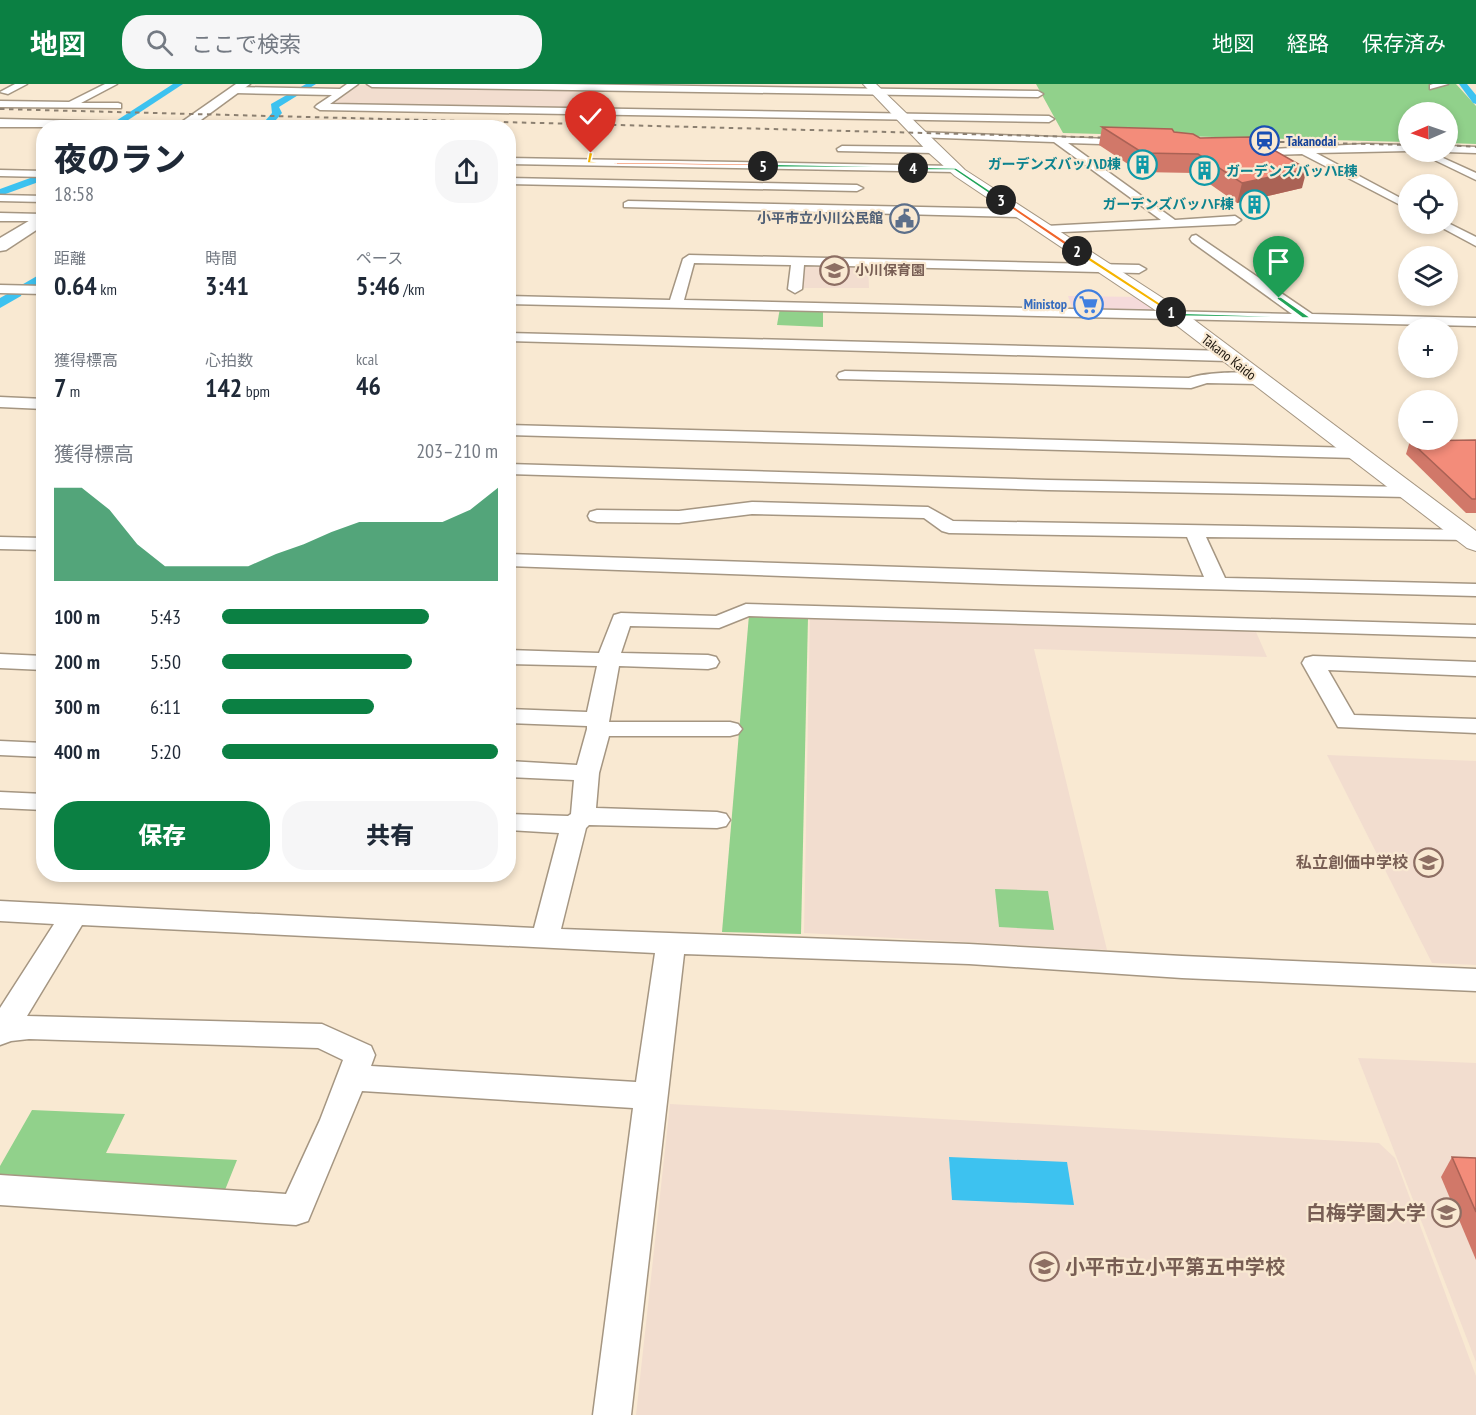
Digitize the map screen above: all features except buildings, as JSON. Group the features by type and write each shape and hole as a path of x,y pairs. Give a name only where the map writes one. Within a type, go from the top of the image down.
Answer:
{"main road":[{"path":"191,120 240,87"},
{"path":"0,123 36,124"},
{"path":"5,240 36,221"}],"street":[{"path":"65,107 112,84"},
{"path":"353,84 320,107 402,108 393,117 644,123 648,116 1043,102 1035,88 930,84"},
{"path":"372,84 894,109 1045,110 1054,128 894,109 783,103"},
{"path":"1433,87 1443,84"},
{"path":"240,87 342,92"},
{"path":"75,91 96,92"},
{"path":"0,104 65,107 118,106"},
{"path":"894,109 1057,140 1140,142"},
{"name":"Takano Kaido","path":"894,109 955,169 1174,314 1445,520 1473,533"},
{"path":"1057,140 1171,222"},
{"path":"1237,148 1264,152 1398,148"},
{"path":"842,149 934,150"},
{"path":"1458,149 1476,150"},
{"path":"1305,151 1398,201"},
{"path":"582,182 590,158"},
{"path":"516,161 590,158 955,169"},
{"path":"1444,162 1476,177"},
{"path":"0,173 36,174"},
{"path":"516,181 857,188"},
{"path":"804,214 806,187"},
{"path":"0,198 36,199"},
{"path":"628,205 804,214 1021,213"},
{"path":"0,217 36,217"},
{"path":"1046,230 1234,220"},
{"path":"1458,233 1476,242"},
{"path":"1196,239 1308,318"},
{"path":"676,304 688,259 1139,269"},
{"path":"795,289 798,261"},
{"path":"0,289 36,290"},
{"path":"1017,294 1025,311"},
{"path":"516,300 1476,322"},
{"path":"516,337 1228,356"},
{"path":"845,376 896,379 1191,383 1206,378 1258,379"},
{"path":"0,402 36,404"},
{"path":"516,430 1355,453"},
{"path":"516,469 1407,492"},
{"path":"597,516 679,518 752,508 775,508 928,513 949,527 1194,532 1473,533"},
{"path":"1194,532 1217,583"},
{"path":"0,543 36,544"},
{"path":"516,560 693,568 1476,590"},
{"path":"545,939 578,821 608,670 607,660 621,619 719,622 746,610 1476,631"},
{"path":"516,657 708,662"},
{"path":"0,661 36,663"},
{"path":"1476,669 1313,663 1346,722 1476,726"},
{"path":"516,717 598,724 730,729"},
{"path":"0,748 36,750"},
{"path":"516,769 587,773"},
{"path":"0,800 36,802"},
{"path":"516,822 717,820"},
{"path":"0,911 545,939 969,954 1182,967 1476,980"},
{"path":"1,1031 75,914"},
{"path":"612,1415 650,1096 671,943"},
{"path":"0,1190 296,1210 354,1078 360,1055 322,1036 29,1027 1,1031"},
{"path":"354,1078 650,1096"}],"shaded area":[{"path":"355,86 587,88 570,111 326,106"},
{"name":"小川保育園","path":"801,262 868,264 869,288 804,288 798,286"},
{"path":"1068,296 1140,297 1160,309 1157,312 1073,310"},
{"path":"810,612 1253,625 1267,657 1034,649 1107,950 804,933"},
{"name":"私立創価中学校","path":"1327,755 1476,761 1476,965 1432,963"},
{"name":"白梅学園大学","path":"1358,1058 1476,1063 1476,1362"},
{"name":"小平市立小平第五中学校","path":"670,1104 1379,1143 1395,1158 1476,1376 1476,1415 636,1415"}],"green space":[{"path":"1036,84 1456,84 1476,106 1476,144 1458,143 1458,102 1398,102 1398,142 1063,133"},
{"path":"780,308 823,309 823,327 777,325"},
{"path":"749,615 808,617 801,934 722,932"},
{"path":"995,889 1048,891 1054,930 999,927"},
{"path":"32,1110 125,1114 106,1153 237,1160 225,1190 0,1174 0,1166"}],"water":[{"path":"949,1157 1067,1162 1074,1205 952,1200"}],"waterway":[{"path":"122,120 179,84"},
{"path":"270,120 277,113 274,106 312,84"},
{"path":"1463,84 1476,101"},
{"path":"0,193 36,179"},
{"path":"24,287 36,280"},
{"path":"0,304 16,293"}],"railway":[{"path":"0,109 424,120"},
{"path":"516,122 1118,138"},
{"path":"1244,141 1398,145"},
{"path":"1458,146 1476,147"}],"place":[{"name":"Takanodai","path":"1265,141"},
{"name":"ガーデンズバッハD棟","path":"1142,164"},
{"name":"ガーデンズバッハE棟","path":"1205,171"},
{"name":"ガーデンズバッハF棟","path":"1255,204"},
{"name":"小平市立小川公民館","path":"904,218"},
{"name":"小川保育園","path":"834,270"},
{"name":"Ministop","path":"1088,304"},
{"name":"私立創価中学校","path":"1429,862"},
{"name":"白梅学園大学","path":"1447,1213"},
{"name":"小平市立小平第五中学校","path":"1044,1267"}],"route":[{"path":"591,153 588,162 955,169 1174,314 1308,318 1279,298"}]}
